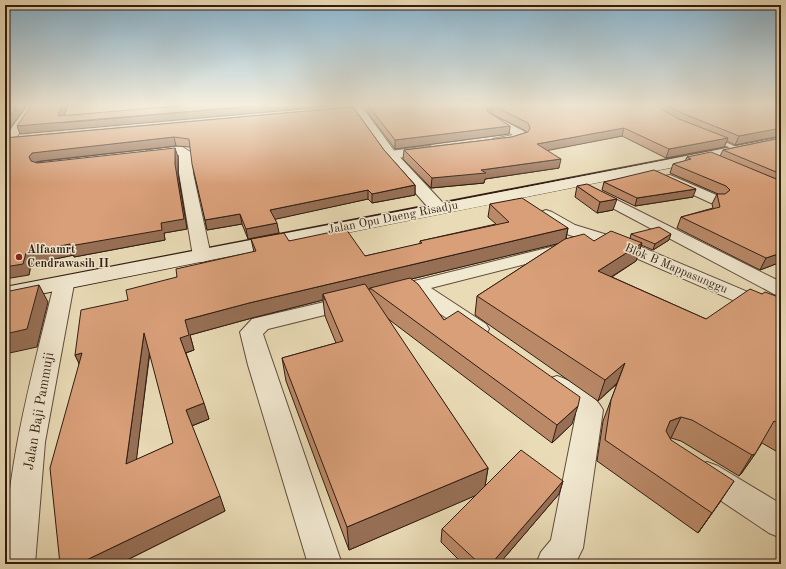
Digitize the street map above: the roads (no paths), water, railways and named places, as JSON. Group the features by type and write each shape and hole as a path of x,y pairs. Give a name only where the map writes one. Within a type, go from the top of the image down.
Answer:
{"main road":[{"path":"371,131 390,155 438,208"},
{"name":"Jalan Opu Daeng Risadju","path":"5,294 64,284 438,208 516,196 647,169 711,159 741,150 781,141"}],"street":[{"path":"7,141 15,131"},
{"path":"488,143 521,137 521,135 514,131"},
{"path":"7,141 22,139"},
{"path":"390,155 443,148"},
{"path":"136,155 181,150 186,153 186,173 202,256"},
{"path":"647,169 716,200"},
{"path":"577,183 781,290"},
{"name":"Blok B Mappasunggu","path":"516,196 569,229 637,251 777,312"},
{"path":"325,564 260,365 251,332 260,324 415,287 602,239"},
{"name":"Jalan Baji Pammuji","path":"18,564 31,442 64,284"},
{"path":"415,287 496,341"},
{"path":"540,373 590,410 566,548 553,564"},
{"path":"684,460 781,522"}],"lane":[{"path":"706,136 741,150"}],"place":[{"name":"Alfaamrt Cendrawasih II","path":"19,257"}]}
